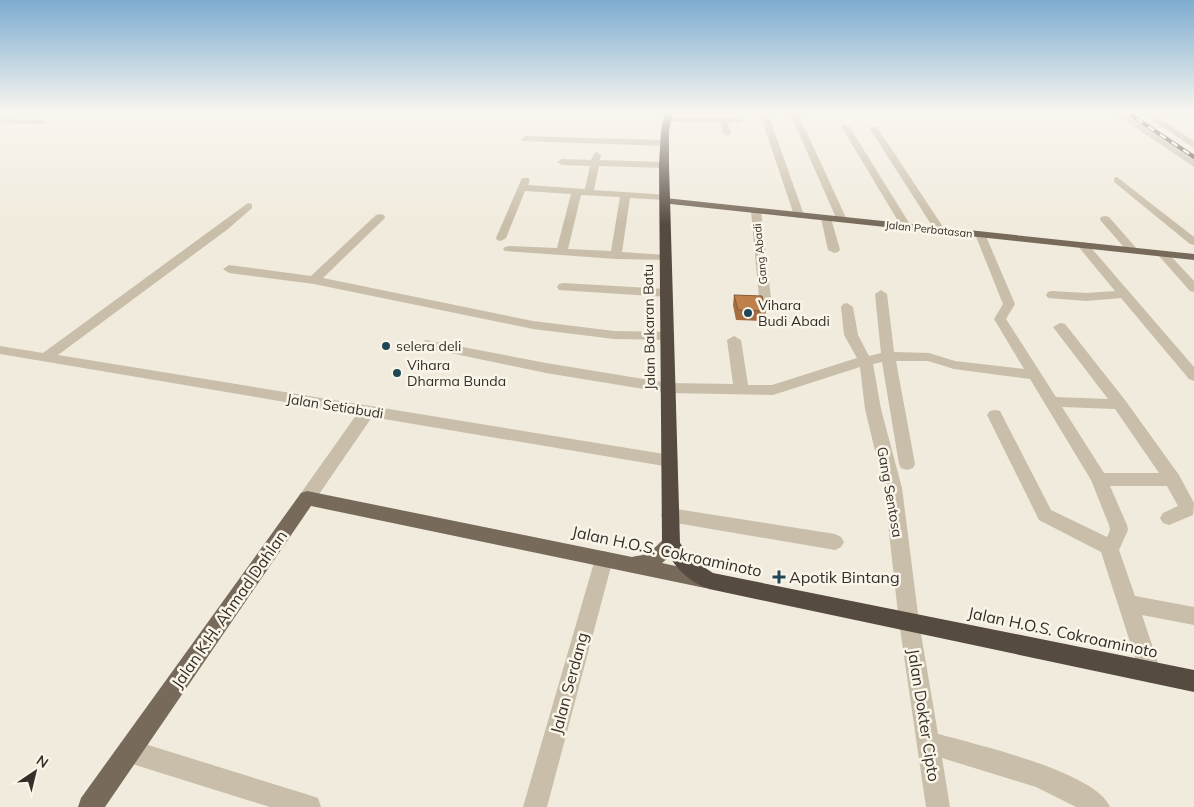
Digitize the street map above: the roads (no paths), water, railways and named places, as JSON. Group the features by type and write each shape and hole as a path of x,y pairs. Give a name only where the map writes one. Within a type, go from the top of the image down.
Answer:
{"highway":[{"name":"Jalan Bakaran Batu","path":"665,149 664,199 671,543"},
{"path":"671,543 684,563 694,573 709,581"},
{"name":"Jalan H.O.S. Cokroaminoto","path":"709,581 1194,681"}],"main road":[{"name":"Jalan Perbatasan","path":"664,199 842,220 1194,257"},
{"name":"Jalan H.O.S. Cokroaminoto","path":"307,498 709,581"},
{"name":"Jalan K.H. Ahmad Dahlan","path":"90,807 307,498"},
{"path":"628,564 642,564 654,559 671,543"}],"street":[{"path":"566,149 561,165 595,163 664,165"},
{"path":"590,192 599,149"},
{"path":"776,149 799,215"},
{"path":"810,149 842,220"},
{"path":"859,149 906,226"},
{"path":"887,149 940,230"},
{"path":"1172,149 1194,164"},
{"path":"1117,180 1194,242"},
{"path":"501,238 523,184 577,192 626,194 664,199"},
{"path":"561,253 577,192"},
{"path":"616,256 626,194"},
{"path":"45,358 224,227 248,206"},
{"name":"Gang Abadi","path":"756,210 765,298"},
{"path":"314,280 380,217"},
{"path":"826,218 834,250"},
{"path":"1105,219 1133,251"},
{"path":"980,234 1009,304 1000,319 1033,375 1100,479 1119,527 1111,548 1116,569 1150,672"},
{"path":"1083,246 1126,294 1194,376"},
{"path":"509,249 666,258"},
{"path":"1163,254 1194,288"},
{"path":"229,269 314,280 533,325 614,335 668,336"},
{"path":"563,287 667,293"},
{"path":"881,294 888,356 907,464"},
{"path":"1052,295 1086,297 1126,294"},
{"name":"Gang Sentosa","path":"847,307 851,335 866,362 874,409 893,488 909,622"},
{"path":"1060,326 1157,455 1191,507 1169,518"},
{"path":"734,340 741,390"},
{"path":"426,344 546,368 668,388 773,390 846,365 888,356 929,357 954,365 1033,375"},
{"name":"Jalan Setiabudi","path":"0,350 670,461"},
{"path":"1050,402 1120,404"},
{"name":"Jalan K.H. Ahmad Dahlan","path":"307,498 368,411"},
{"path":"996,415 1045,515 1111,548"},
{"path":"1100,479 1173,480"},
{"path":"670,515 835,542"},
{"name":"Jalan Serdang","path":"535,807 604,559"},
{"path":"1128,604 1194,616"},
{"name":"Jalan Dokter Cipto","path":"909,622 938,807"},
{"path":"928,743 1033,774 1071,790 1098,807"},
{"path":"129,751 310,807"}],"railway":[{"path":"1181,149 1194,157"}],"place":[{"name":"Vihara Budi Abadi","path":"748,313"},
{"name":"selera deli","path":"386,346"},
{"name":"Vihara Dharma Bunda","path":"397,373"},
{"name":"Apotik Bintang","path":"779,577"}]}
